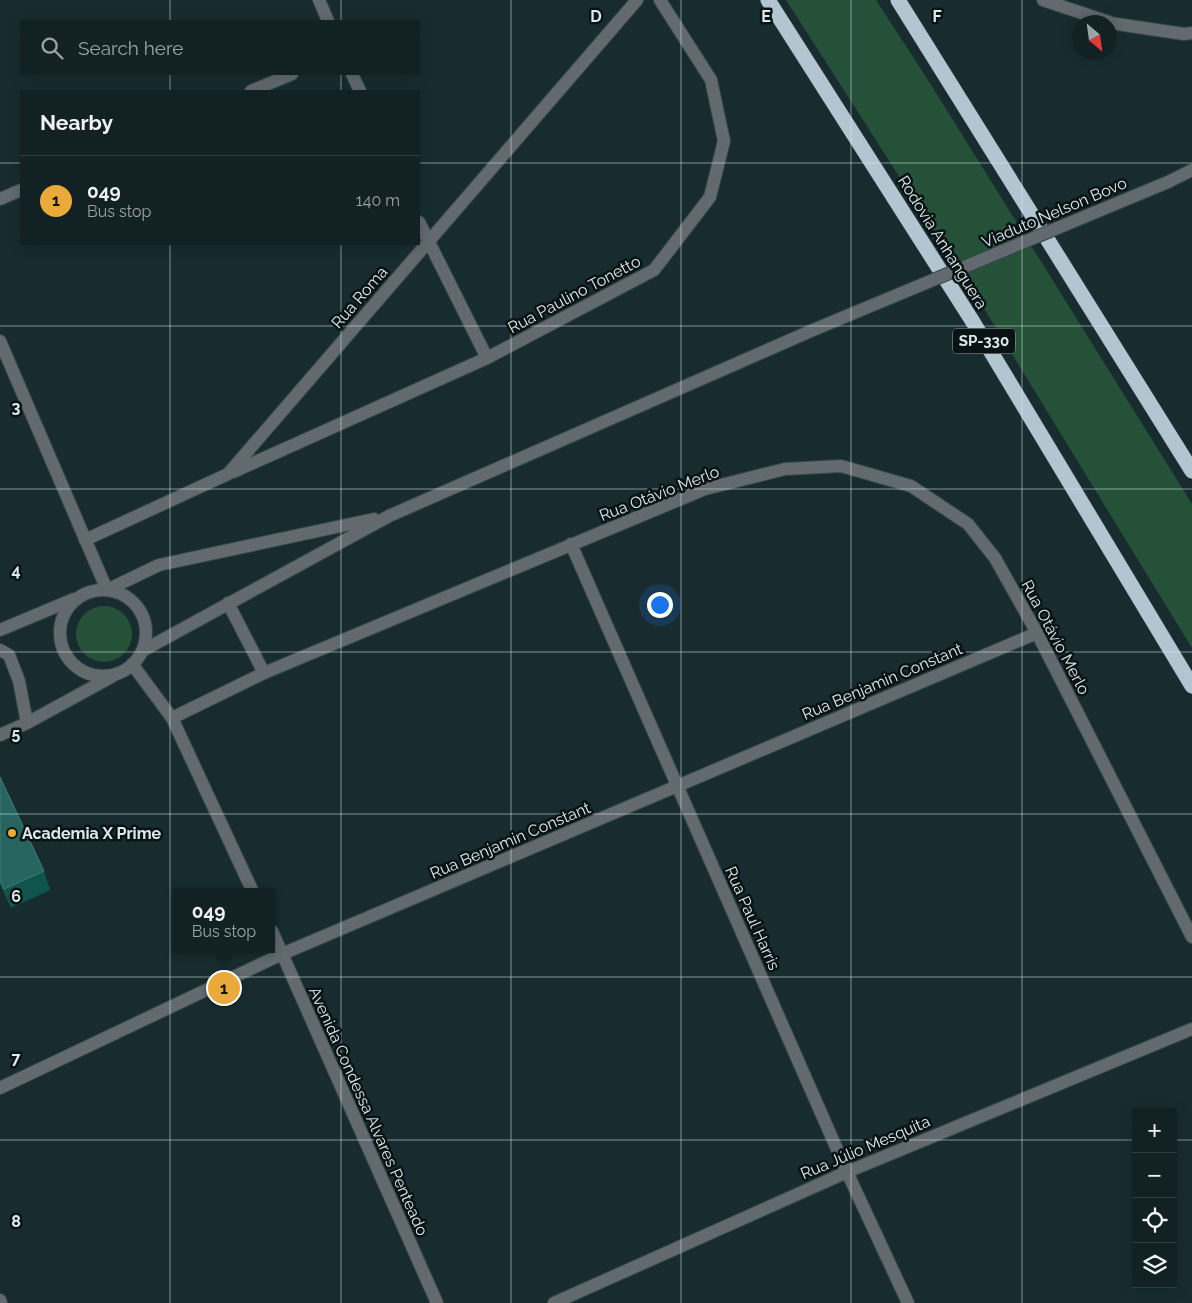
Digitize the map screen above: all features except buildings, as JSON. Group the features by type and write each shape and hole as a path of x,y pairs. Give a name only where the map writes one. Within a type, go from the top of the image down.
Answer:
{"highway":[{"name":"Rodovia Anhanguera","path":"768,0 972,322 1192,686"},
{"path":"898,0 1192,471"}],"street":[{"path":"319,0 328,20"},
{"name":"Rua Roma","path":"85,540 228,474 637,0"},
{"name":"Rua Paulino Tonetto","path":"228,474 487,358 654,270 710,197 724,140 711,80 660,0"},
{"path":"1043,0 1086,15"},
{"path":"1117,24 1192,34"},
{"path":"253,90 290,75"},
{"path":"352,75 360,90"},
{"name":"Viaduto Nelson Bovo","path":"389,516 813,330 1168,182 1192,170"},
{"path":"0,199 20,190"},
{"path":"420,224 487,358"},
{"path":"0,341 107,590"},
{"name":"Rua Otávio Merlo","path":"172,718 264,673 705,489 785,470 841,466 911,486 968,524 995,558 1037,633 1192,937"},
{"path":"107,590 159,565 389,516"},
{"path":"0,735 27,723 116,674 132,664 142,652 389,516"},
{"name":"Rua Paul Harris","path":"571,544 847,1172 908,1303"},
{"path":"0,630 92,591 107,590 120,593 132,600 141,611 146,624 146,638 142,652"},
{"path":"79,597 68,606 62,618 61,645 68,658 83,671 103,676 116,674"},
{"path":"228,603 264,673"},
{"name":"Rua Benjamin Constant","path":"0,1088 282,954 1037,633"},
{"path":"0,650 9,655 20,681 27,723"},
{"path":"132,664 172,718 251,888"},
{"name":"Avenida Condessa Alvares Penteado","path":"275,938 437,1303"},
{"name":"Rua Júlio Mesquita","path":"554,1303 847,1172 1192,1029"}],"green space":[{"path":"786,0 876,0 928,80 1192,504 1192,648 985,310"},
{"path":"104,606 115,608 124,614 130,623 132,634 130,645 124,654 115,660 104,662 93,660 84,654 78,645 76,634 78,623 84,614 93,608"}],"place":[{"name":"Academia X Prime","path":"12,833"},
{"name":"049","path":"224,988"}]}
